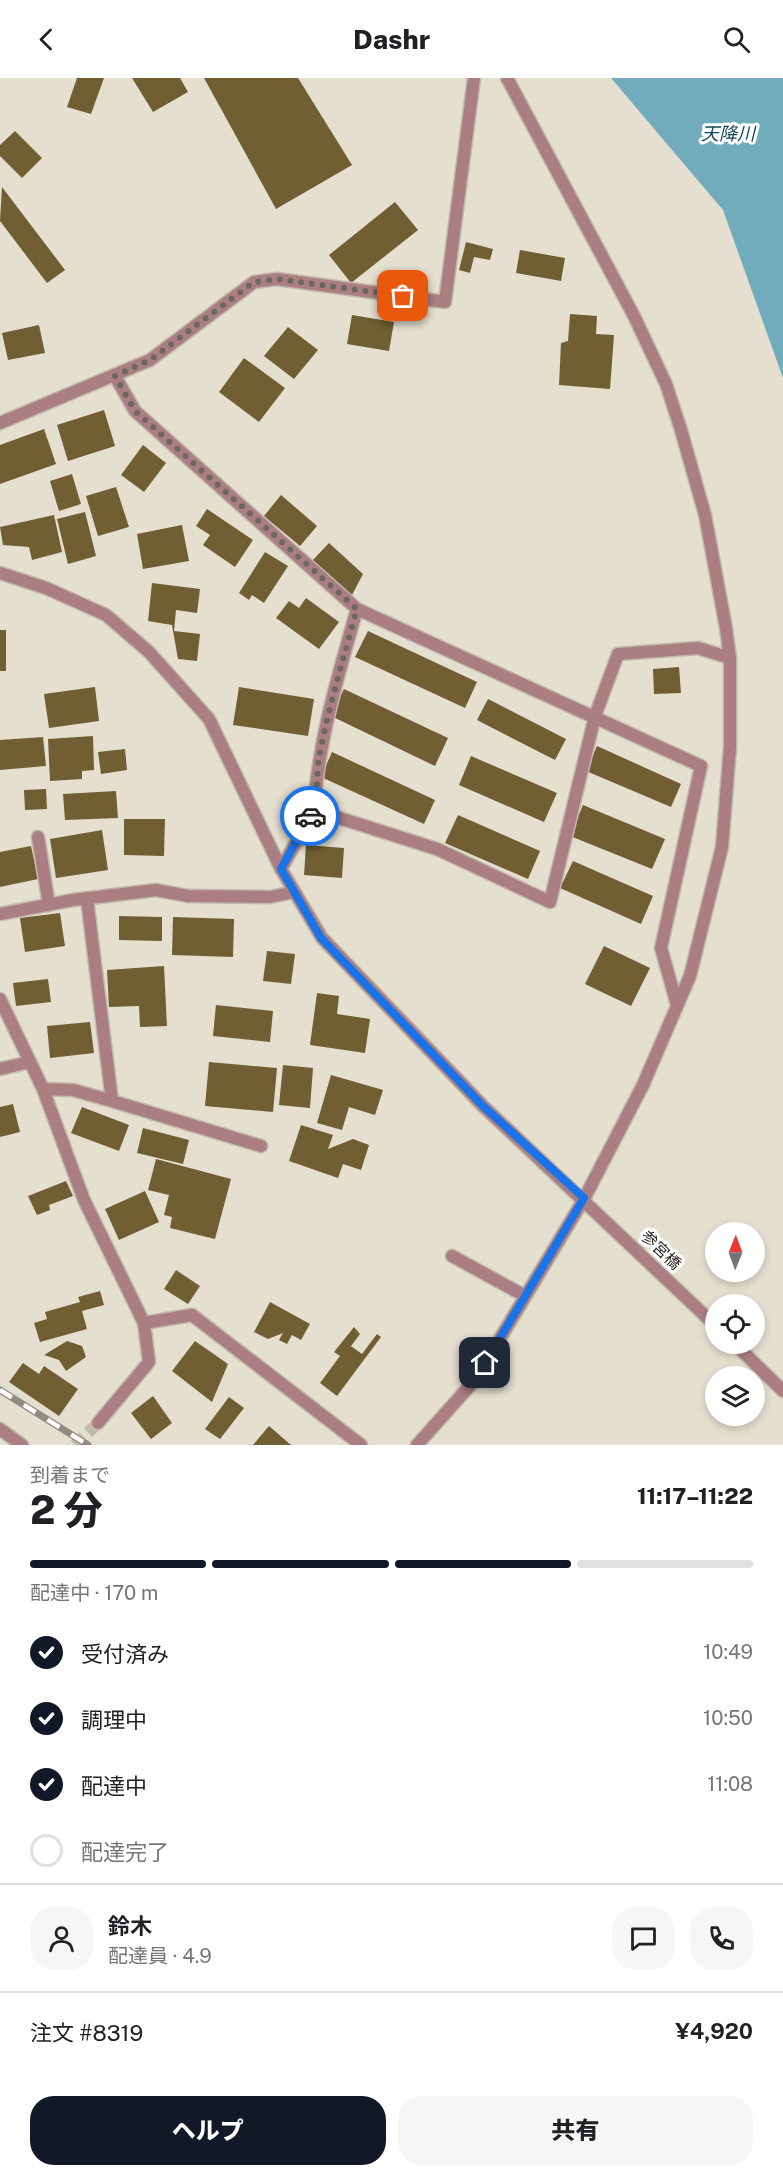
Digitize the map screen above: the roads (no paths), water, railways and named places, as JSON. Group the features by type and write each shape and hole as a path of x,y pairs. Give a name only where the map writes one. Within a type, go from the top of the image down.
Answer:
{"street":[{"path":"0,423 150,360 254,282 277,279 445,302 474,78"},
{"path":"417,1445 475,1380 584,1198 643,1085 690,976 722,847 730,747 730,658 705,515 666,384 634,316 507,78"},
{"path":"115,376 135,411 357,609 701,766 662,948 677,1005"},
{"name":"参宮橋","path":"0,573 46,588 106,615 149,652 209,719 281,869 321,938 483,1106 584,1198 705,1315"},
{"path":"281,869 314,810 316,774 330,705 357,609"},
{"path":"314,810 437,849 550,902 595,716 618,654 698,648 730,658"},
{"path":"38,837 49,905"},
{"path":"0,914 156,890 188,896 247,897 270,897 294,892"},
{"path":"87,899 112,1101"},
{"path":"0,999 43,1089 84,1200 144,1323 149,1362 98,1423"},
{"path":"0,1069 30,1062"},
{"path":"43,1089 73,1090 261,1146"},
{"path":"452,1256 525,1296"},
{"path":"144,1323 192,1315 361,1445"},
{"path":"745,1354 783,1391"},
{"path":"0,1429 22,1445"}],"water":[{"name":"天降川","path":"611,78 783,78 783,378 723,210"}],"tunnel":[{"path":"75,1445 98,1423"}],"railway":[{"path":"0,1390 88,1445"}]}
